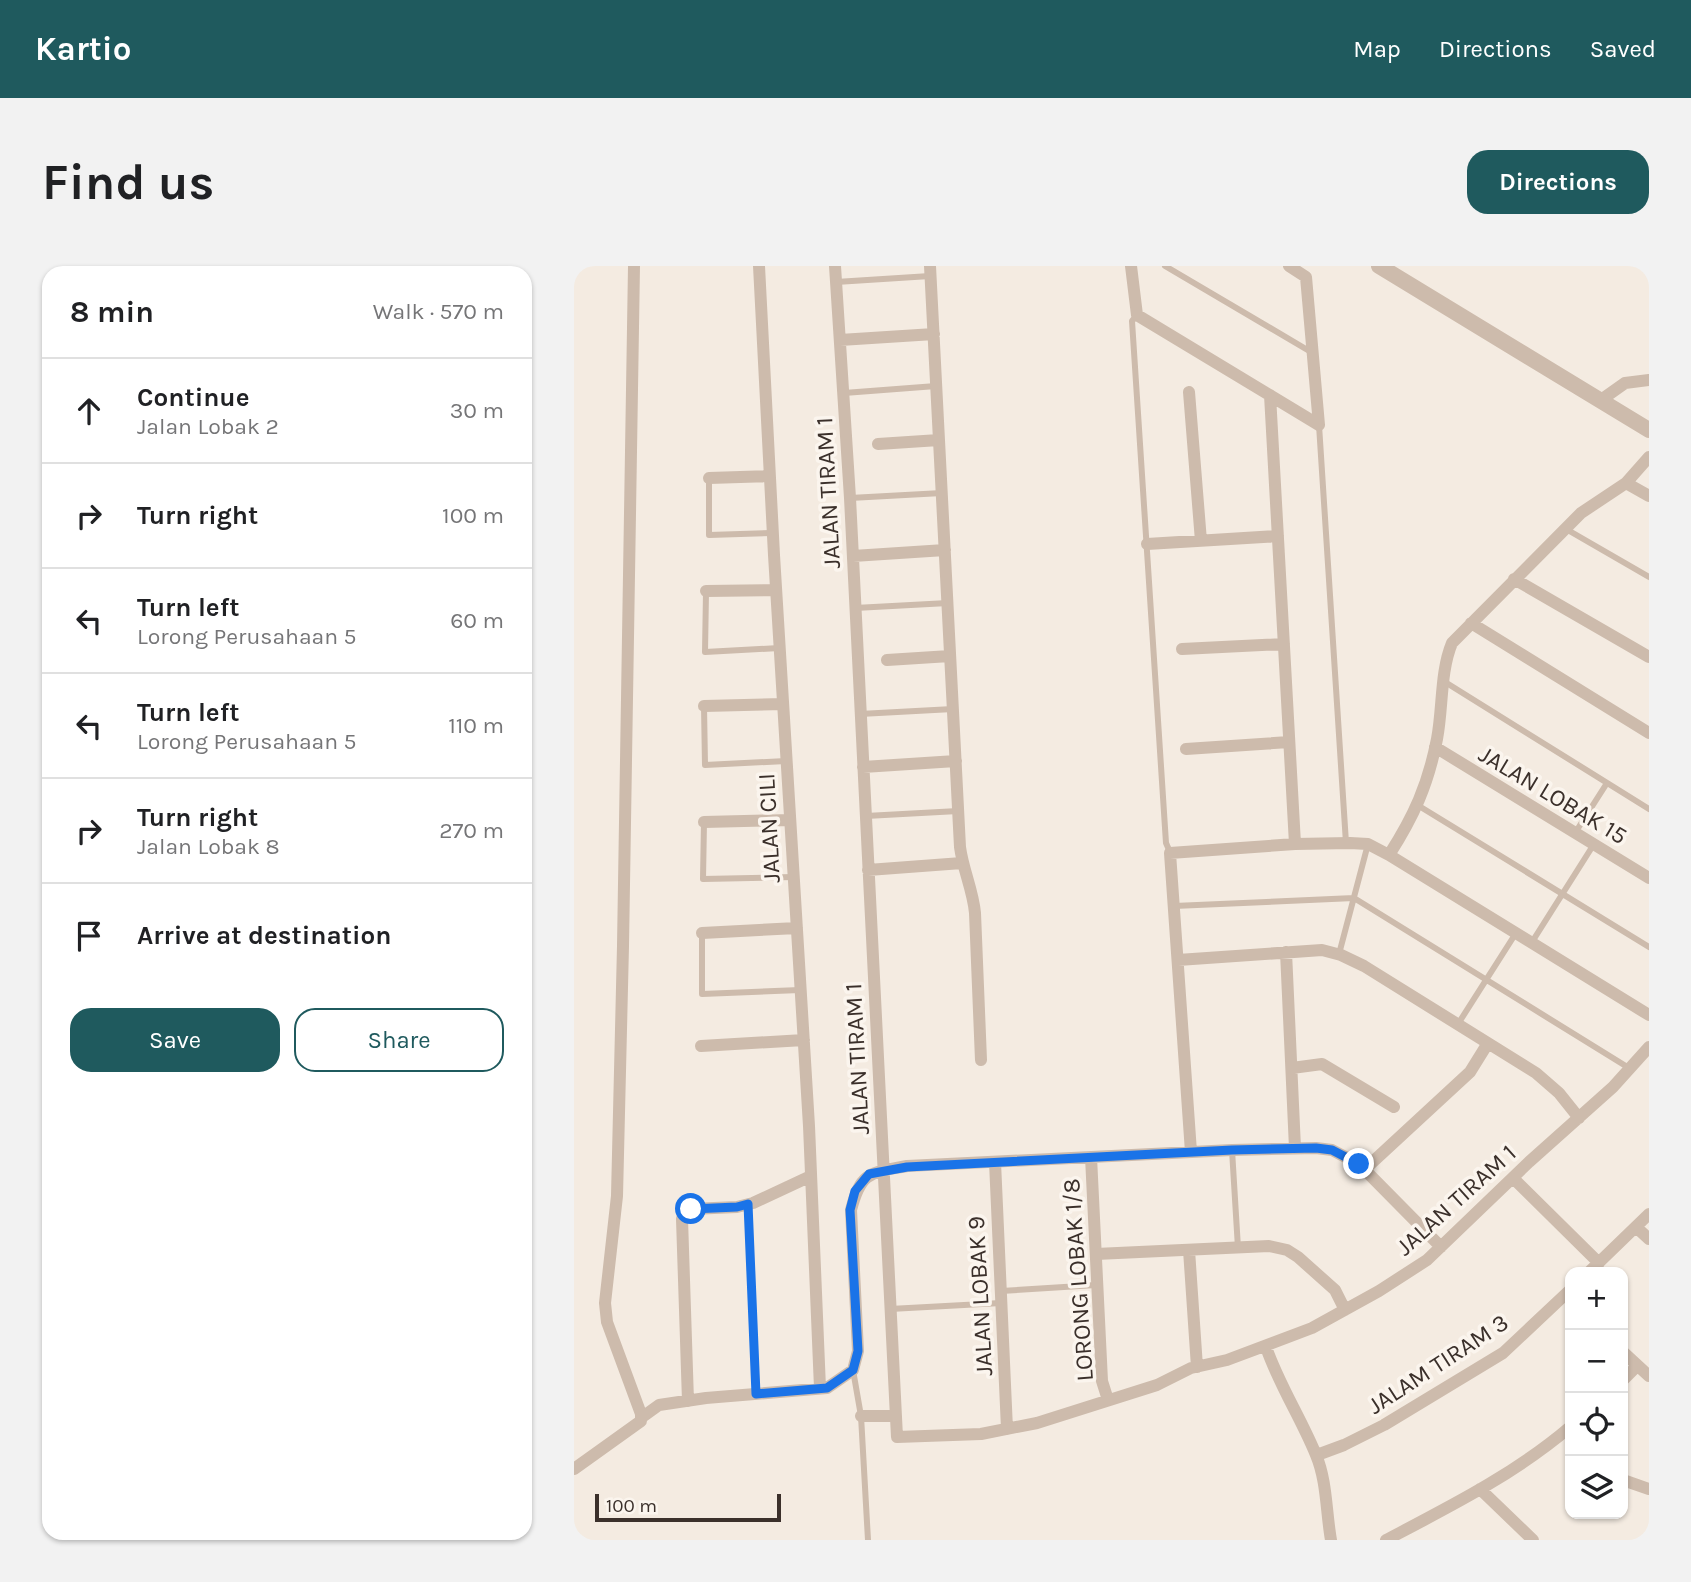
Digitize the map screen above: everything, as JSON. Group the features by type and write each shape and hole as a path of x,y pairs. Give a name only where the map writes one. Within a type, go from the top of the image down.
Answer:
{"street":[{"path":"634,266 624,932 617,1196 605,1303 607,1322 641,1420"},
{"name":"JALAN CILI","path":"759,266 772,533 804,1040 820,1388"},
{"name":"JALAN TIRAM 1","path":"835,266 850,498 897,1437 981,1433 1037,1423 1157,1385 1197,1367 1266,1347 1312,1328 1417,1266 1441,1247 1579,1118 1649,1046"},
{"path":"1131,266 1134,308 1137,315 1319,425"},
{"path":"1289,266 1306,277 1319,425"},
{"path":"1380,266 1649,430"},
{"path":"930,271 958,811 962,863 974,897 981,1060"},
{"path":"840,340 934,334"},
{"path":"1601,400 1625,383 1649,380"},
{"path":"1189,392 1201,541"},
{"path":"1270,395 1295,844"},
{"path":"877,444 939,440"},
{"path":"1389,855 1419,806 1435,747 1445,682 1445,661 1452,643 1565,528 1581,513 1626,483 1649,457"},
{"path":"709,478 769,476"},
{"path":"1626,483 1649,496"},
{"path":"1147,544 1278,536"},
{"path":"853,556 945,550"},
{"path":"1514,579 1649,657"},
{"path":"706,591 776,590"},
{"path":"1471,622 1649,733"},
{"path":"1182,649 1284,644"},
{"path":"887,660 950,656"},
{"path":"704,706 783,704"},
{"path":"1186,749 1289,742"},
{"name":"JALAN LOBAK 15","path":"1435,747 1649,878"},
{"path":"863,767 956,761"},
{"path":"704,822 790,820"},
{"path":"1191,1152 1170,853 1295,844 1368,844 1649,1015"},
{"path":"868,870 962,863"},
{"path":"702,933 797,928"},
{"path":"1178,960 1322,950 1338,954 1364,966 1536,1073 1559,1093 1579,1118"},
{"path":"1286,952 1295,1148"},
{"path":"701,1046 804,1040"},
{"path":"1365,1169 1470,1072 1489,1043"},
{"path":"1292,1068 1322,1064 1394,1107"},
{"path":"574,1469 659,1405 820,1388 836,1384 853,1370 858,1351 850,1210 855,1191 863,1180 869,1174 883,1170 1232,1150 1332,1150 1347,1156 1365,1169 1441,1247"},
{"name":"LORONG LOBAK 1/8","path":"1091,1157 1102,1381 1108,1400"},
{"name":"JALAN LOBAK 9","path":"995,1162 1007,1429"},
{"path":"688,1401 682,1219 684,1212 691,1209 748,1204 811,1176"},
{"path":"1513,1178 1599,1262"},
{"path":"1594,1267 1649,1214"},
{"path":"1636,1227 1649,1239"},
{"path":"1096,1254 1269,1246 1287,1250 1335,1290 1345,1310"},
{"path":"1189,1250 1197,1367"},
{"name":"JALAM TIRAM 3","path":"1317,1455 1384,1425 1503,1353 1565,1298"},
{"path":"1266,1347 1275,1372 1317,1455 1331,1540"},
{"path":"1628,1357 1649,1376"},
{"path":"1628,1375 1637,1366"},
{"path":"861,1416 895,1416"},
{"path":"1389,1539 1480,1489 1565,1434"},
{"path":"1628,1482 1649,1489"},
{"path":"1480,1489 1533,1540"}],"lane":[{"path":"1165,266 1313,353"},
{"path":"836,282 930,271"},
{"path":"1137,315 1132,321 1166,843 1170,853"},
{"path":"843,393 936,386"},
{"path":"1319,425 1346,843"},
{"path":"709,478 709,535 772,533"},
{"path":"850,498 942,493"},
{"path":"1565,528 1649,577"},
{"path":"706,591 705,652 779,648"},
{"path":"855,608 948,603"},
{"path":"1445,682 1649,809"},
{"path":"704,706 705,765 786,761"},
{"path":"860,714 953,709"},
{"path":"1575,833 1607,783"},
{"path":"1419,806 1649,947"},
{"path":"866,816 958,811"},
{"path":"704,822 703,879 793,877"},
{"path":"1338,954 1368,844"},
{"path":"1532,942 1594,844"},
{"path":"1174,906 1354,898 1629,1068"},
{"path":"702,933 702,994 800,989"},
{"path":"1458,1024 1516,933"},
{"path":"1232,1150 1238,1248"},
{"path":"748,1204 756,1394"},
{"path":"890,1309 1097,1285"},
{"path":"853,1370 861,1416 868,1540"}],"route":[{"path":"691,1209 748,1204 756,1394 827,1388 853,1370 858,1351 850,1210 855,1191 869,1174 907,1167 1316,1148 1332,1150 1359,1164"}]}
